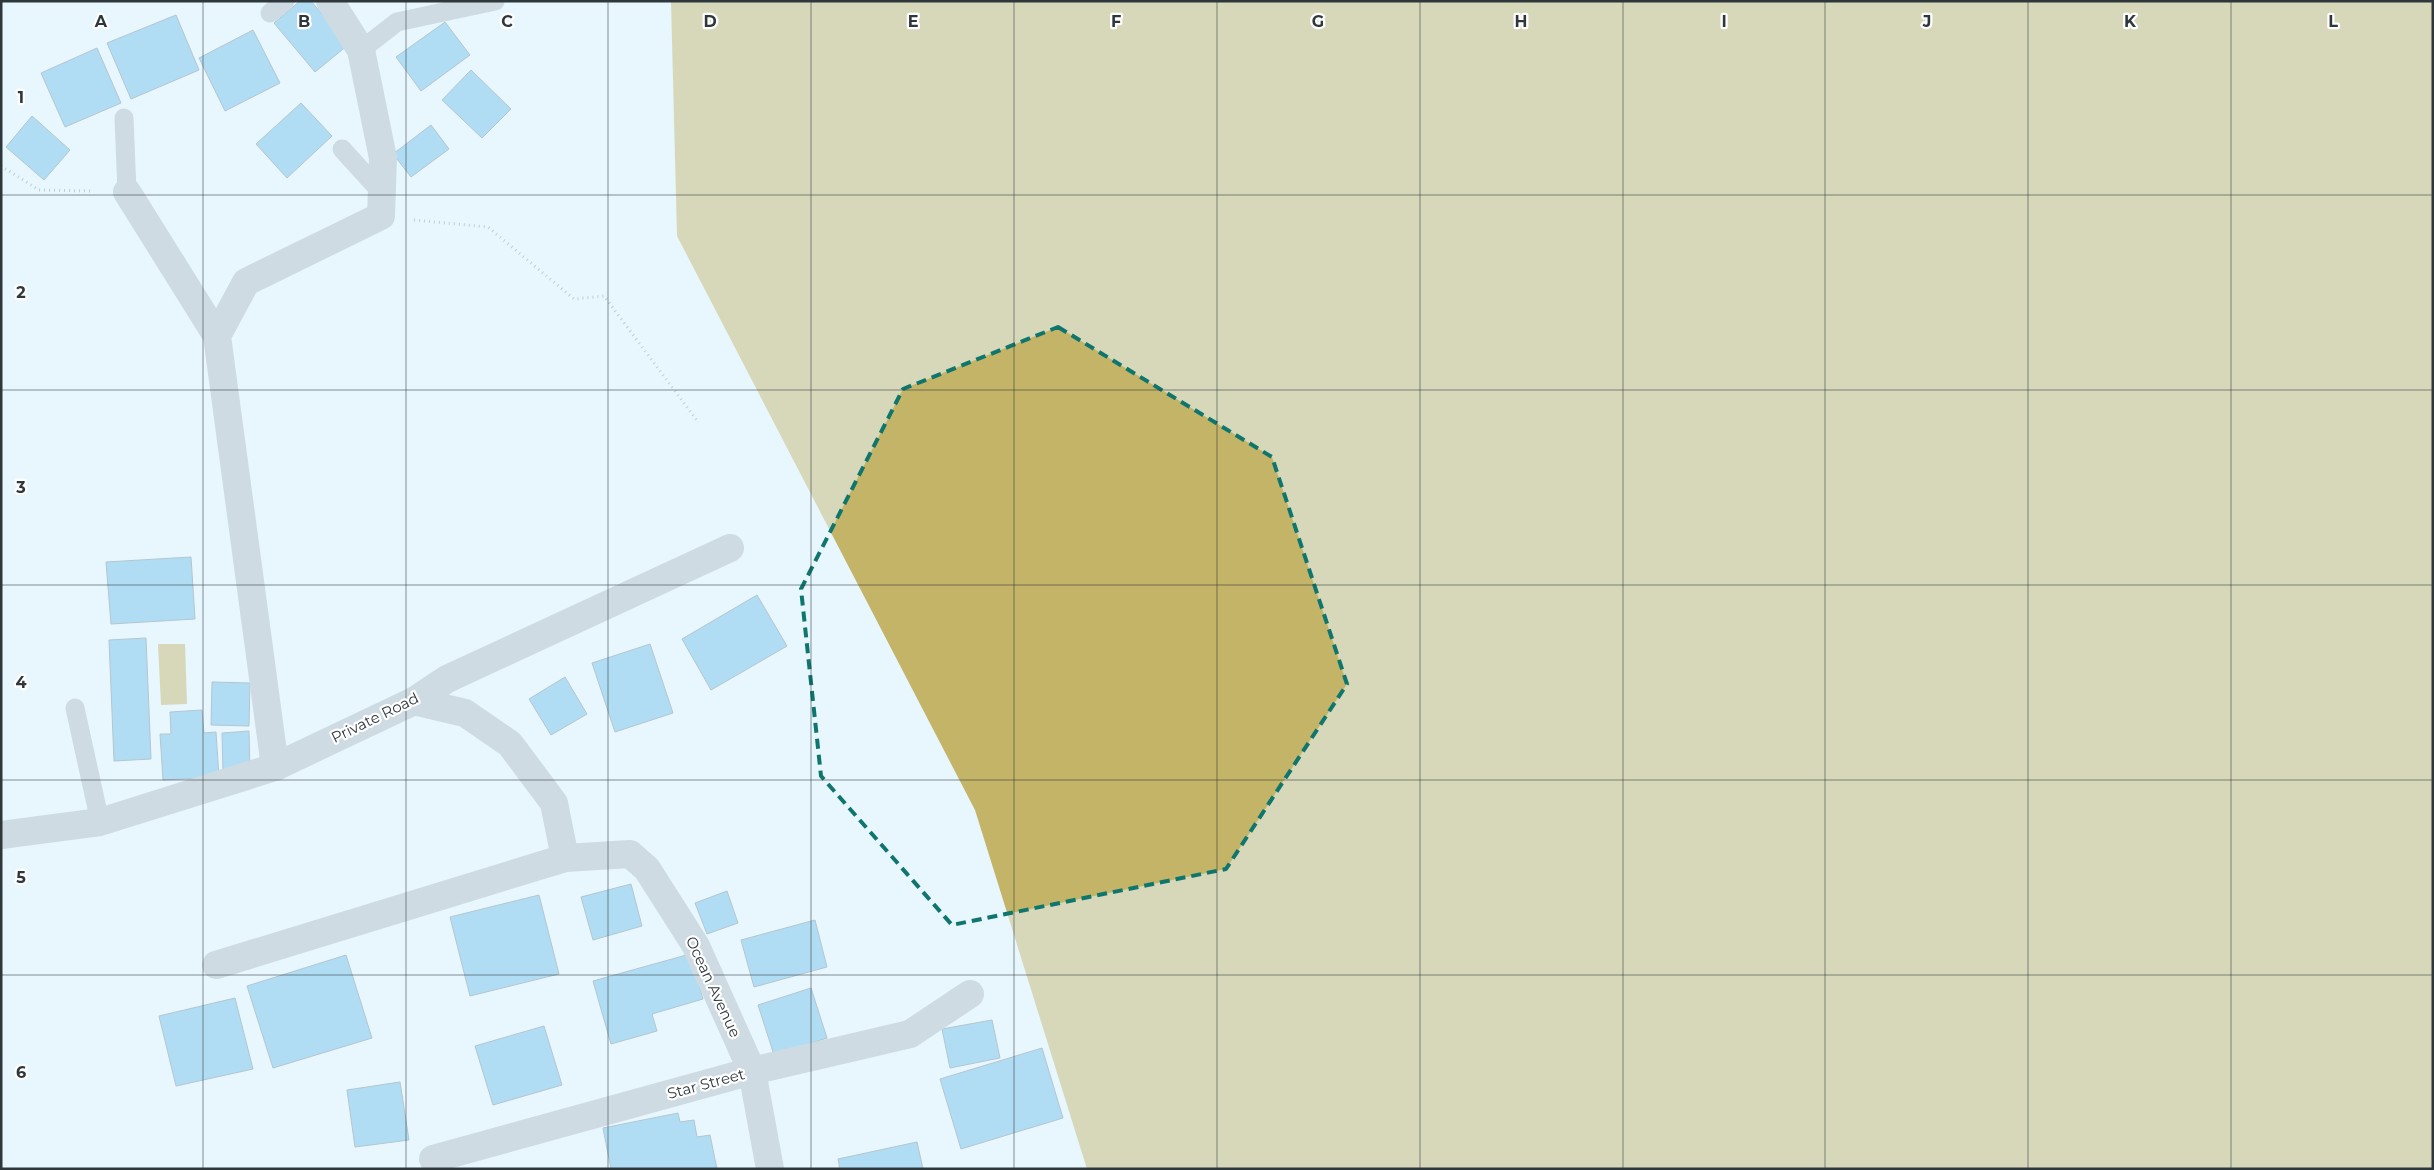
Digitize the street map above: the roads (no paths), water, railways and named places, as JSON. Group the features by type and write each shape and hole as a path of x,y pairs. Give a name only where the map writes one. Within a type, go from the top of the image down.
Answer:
{"street":[{"path":"216,336 246,282 382,204 383,158 361,50 330,1"},
{"path":"127,192 216,336 275,767"},
{"name":"Private Road","path":"1,835 100,822 275,767 414,701 447,679 730,548"},
{"path":"414,701 465,713 510,744 554,802 565,858"},
{"name":"Ocean Avenue","path":"216,965 565,858 630,854 647,869 696,946 752,1072 770,1169"},
{"name":"Star Street","path":"433,1159 752,1072 910,1034 970,994"}],"lane":[{"path":"361,50 397,22 495,1"},
{"path":"124,118 127,192"},
{"path":"342,148 382,204"},
{"path":"75,708 100,822"}]}
